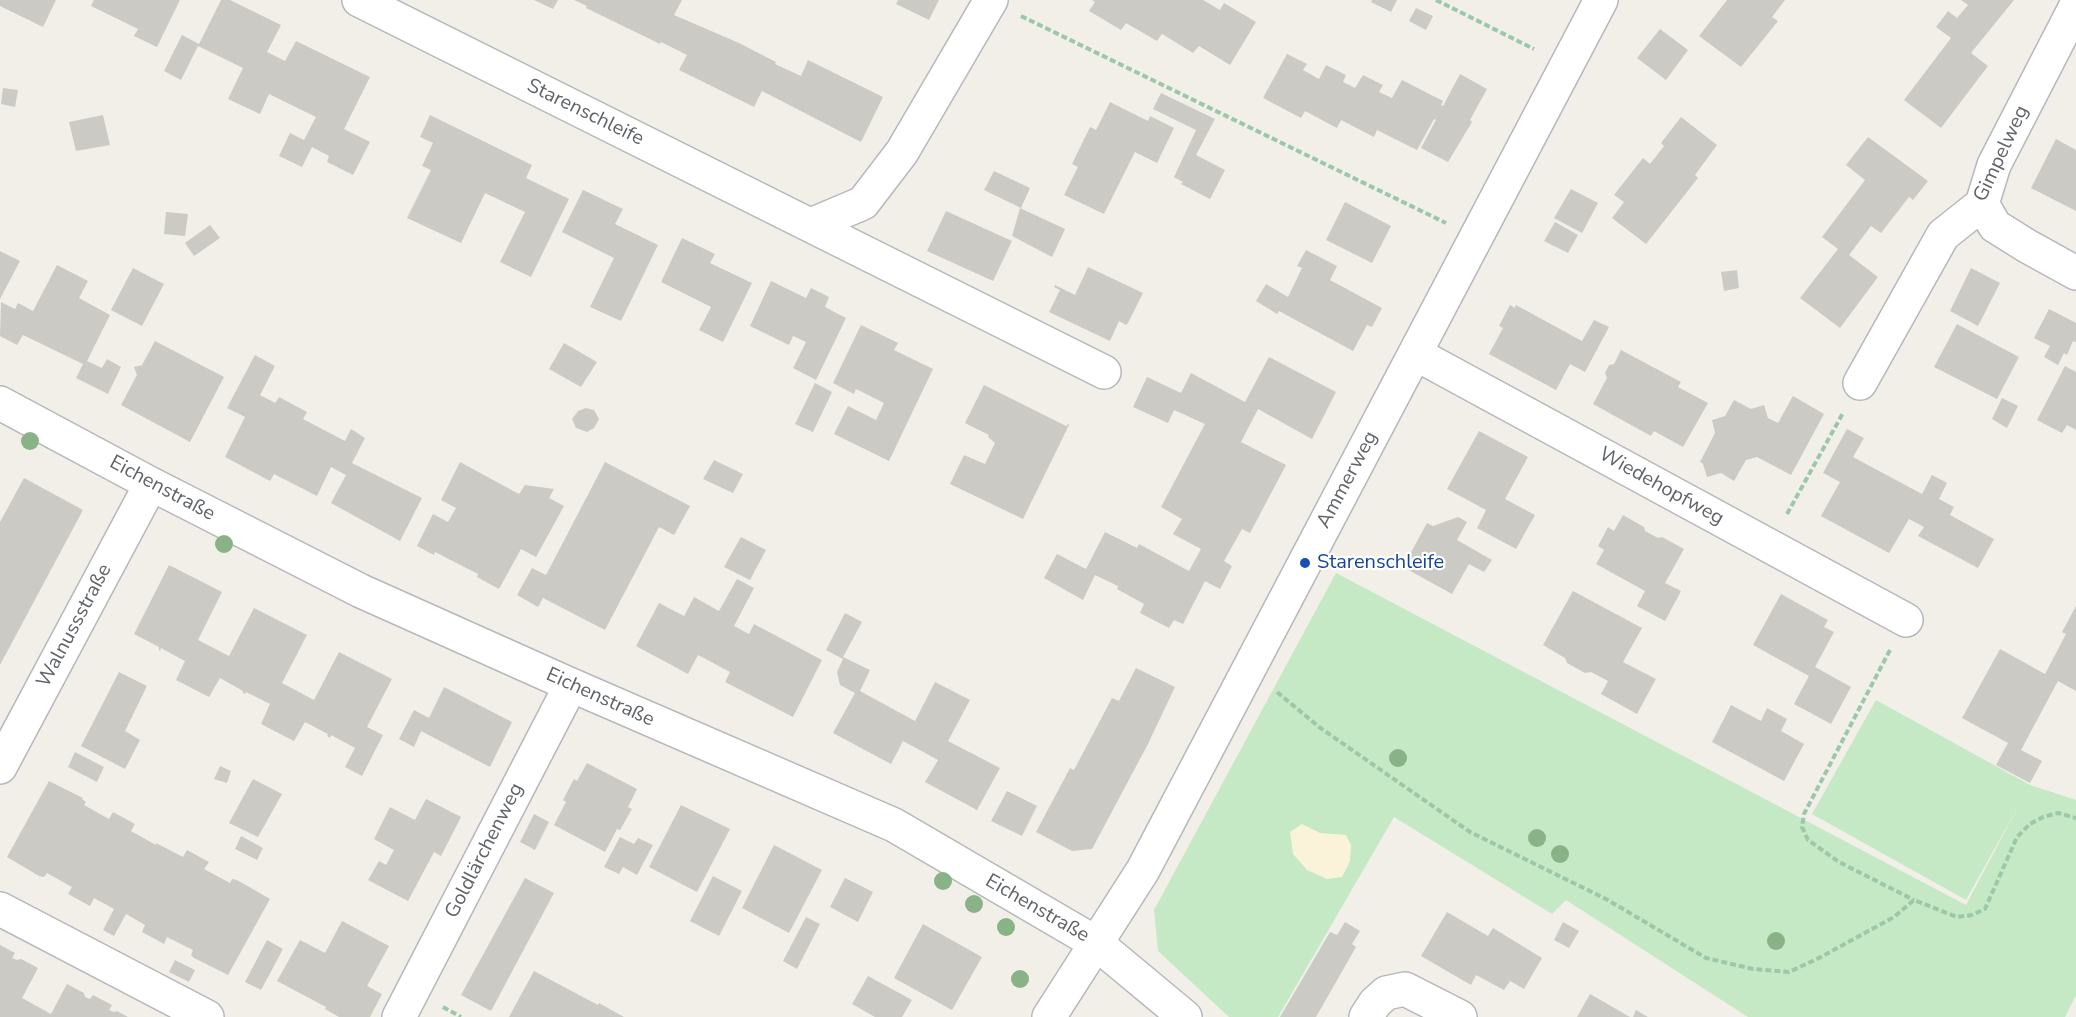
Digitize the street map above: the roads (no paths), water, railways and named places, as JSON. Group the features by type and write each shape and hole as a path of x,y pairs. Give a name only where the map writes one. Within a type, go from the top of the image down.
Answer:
{"street":[{"name":"Starenschleife","path":"359,0 1104,372"},
{"path":"811,225 862,203 902,152 991,0"},
{"name":"Ammerweg","path":"1049,1017 1143,870 1601,0"},
{"name":"Gimpelweg","path":"1860,383 1943,235 1982,204 1994,165 2076,6"},
{"path":"1982,204 1995,226 2076,273"},
{"name":"Wiedehopfweg","path":"1416,354 1906,620"},
{"name":"Eichenstraße","path":"0,403 151,484 361,591 894,825 1096,943 1185,1017"},
{"name":"Walnussstraße","path":"0,767 151,484"},
{"name":"Goldlärchenweg","path":"399,1017 571,685"},
{"path":"0,909 207,1017"},
{"path":"1366,1017 1375,1003 1386,993 1405,989 1460,1017"}],"place":[{"name":"Starenschleife","path":"1305,563"}]}
